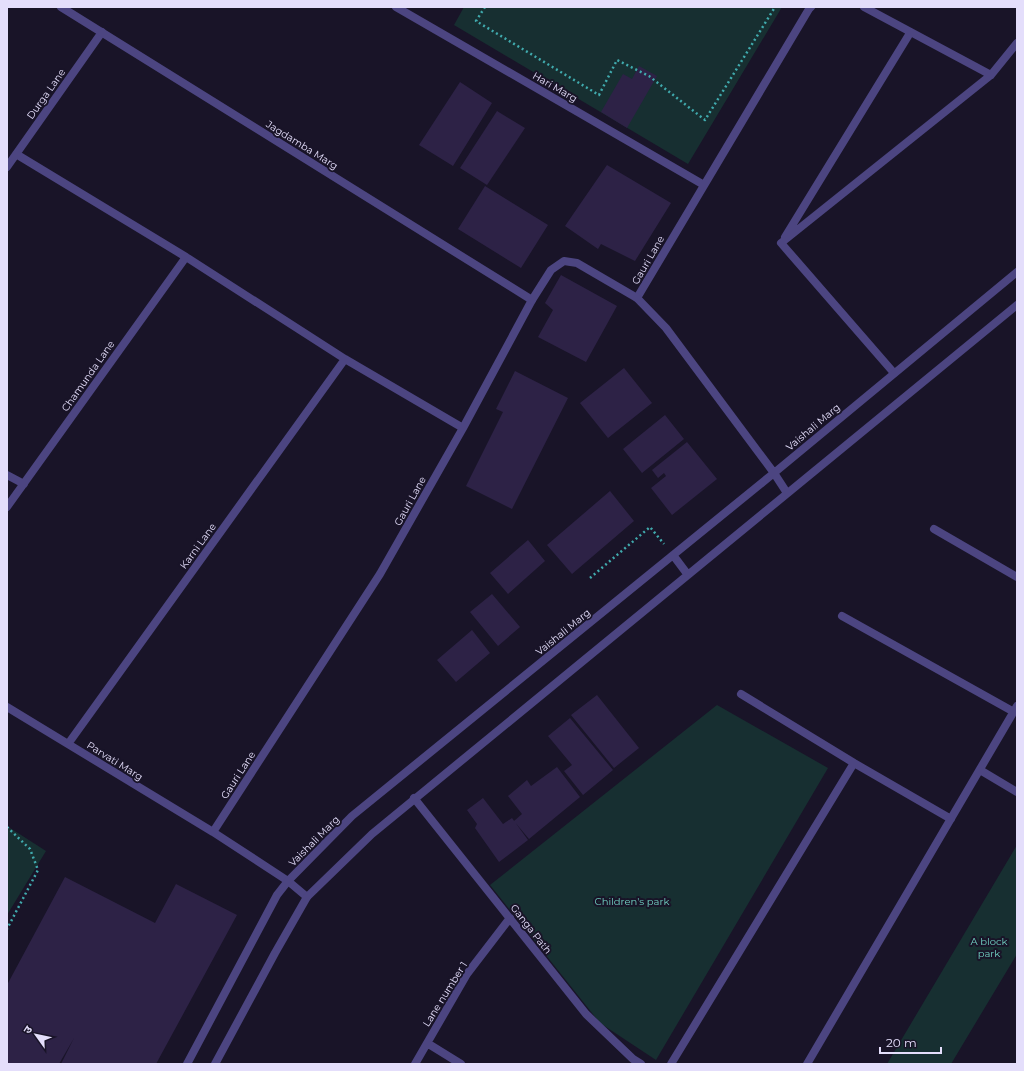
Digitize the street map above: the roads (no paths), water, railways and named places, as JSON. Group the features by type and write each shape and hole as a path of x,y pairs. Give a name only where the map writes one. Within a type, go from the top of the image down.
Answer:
{"street":[{"name":"Jagdamba Marg","path":"61,7 532,300"},
{"name":"Hari Marg","path":"396,7 704,185"},
{"name":"Gauri Lane","path":"212,832 380,574 463,428 532,300 551,270 564,261 577,263 638,298 811,7"},
{"path":"864,7 910,33 991,74"},
{"name":"Durga Lane","path":"7,167 102,32"},
{"path":"781,243 910,33"},
{"path":"781,243 991,74 1017,43"},
{"path":"16,154 186,257 344,359 463,428"},
{"path":"781,243 894,373"},
{"name":"Chamunda Lane","path":"7,507 186,257"},
{"name":"Vaishali Marg","path":"187,1064 277,895 288,881 352,816 774,473 1017,272"},
{"path":"638,298 666,328 774,473 787,493"},
{"path":"215,1064 307,897 372,834 414,798 1017,305"},
{"name":"Karni Lane","path":"68,744 344,359"},
{"path":"7,475 24,484"},
{"path":"934,529 1017,578"},
{"path":"673,555 688,575"},
{"path":"807,1064 1015,709 842,616"},
{"path":"741,694 854,763 951,819"},
{"name":"Parvati Marg","path":"7,707 212,832"},
{"path":"671,1064 854,763"},
{"path":"980,770 1017,792"},
{"name":"Ganga Path","path":"414,798 586,1014 640,1064"},
{"path":"212,832 288,881 307,897"},
{"name":"Lane number 1","path":"415,1064 467,974 510,918"},
{"path":"427,1043 461,1064"}],"park label":[{"name":"Children's park","path":"632,901"},
{"name":"A block park","path":"989,946"}]}
